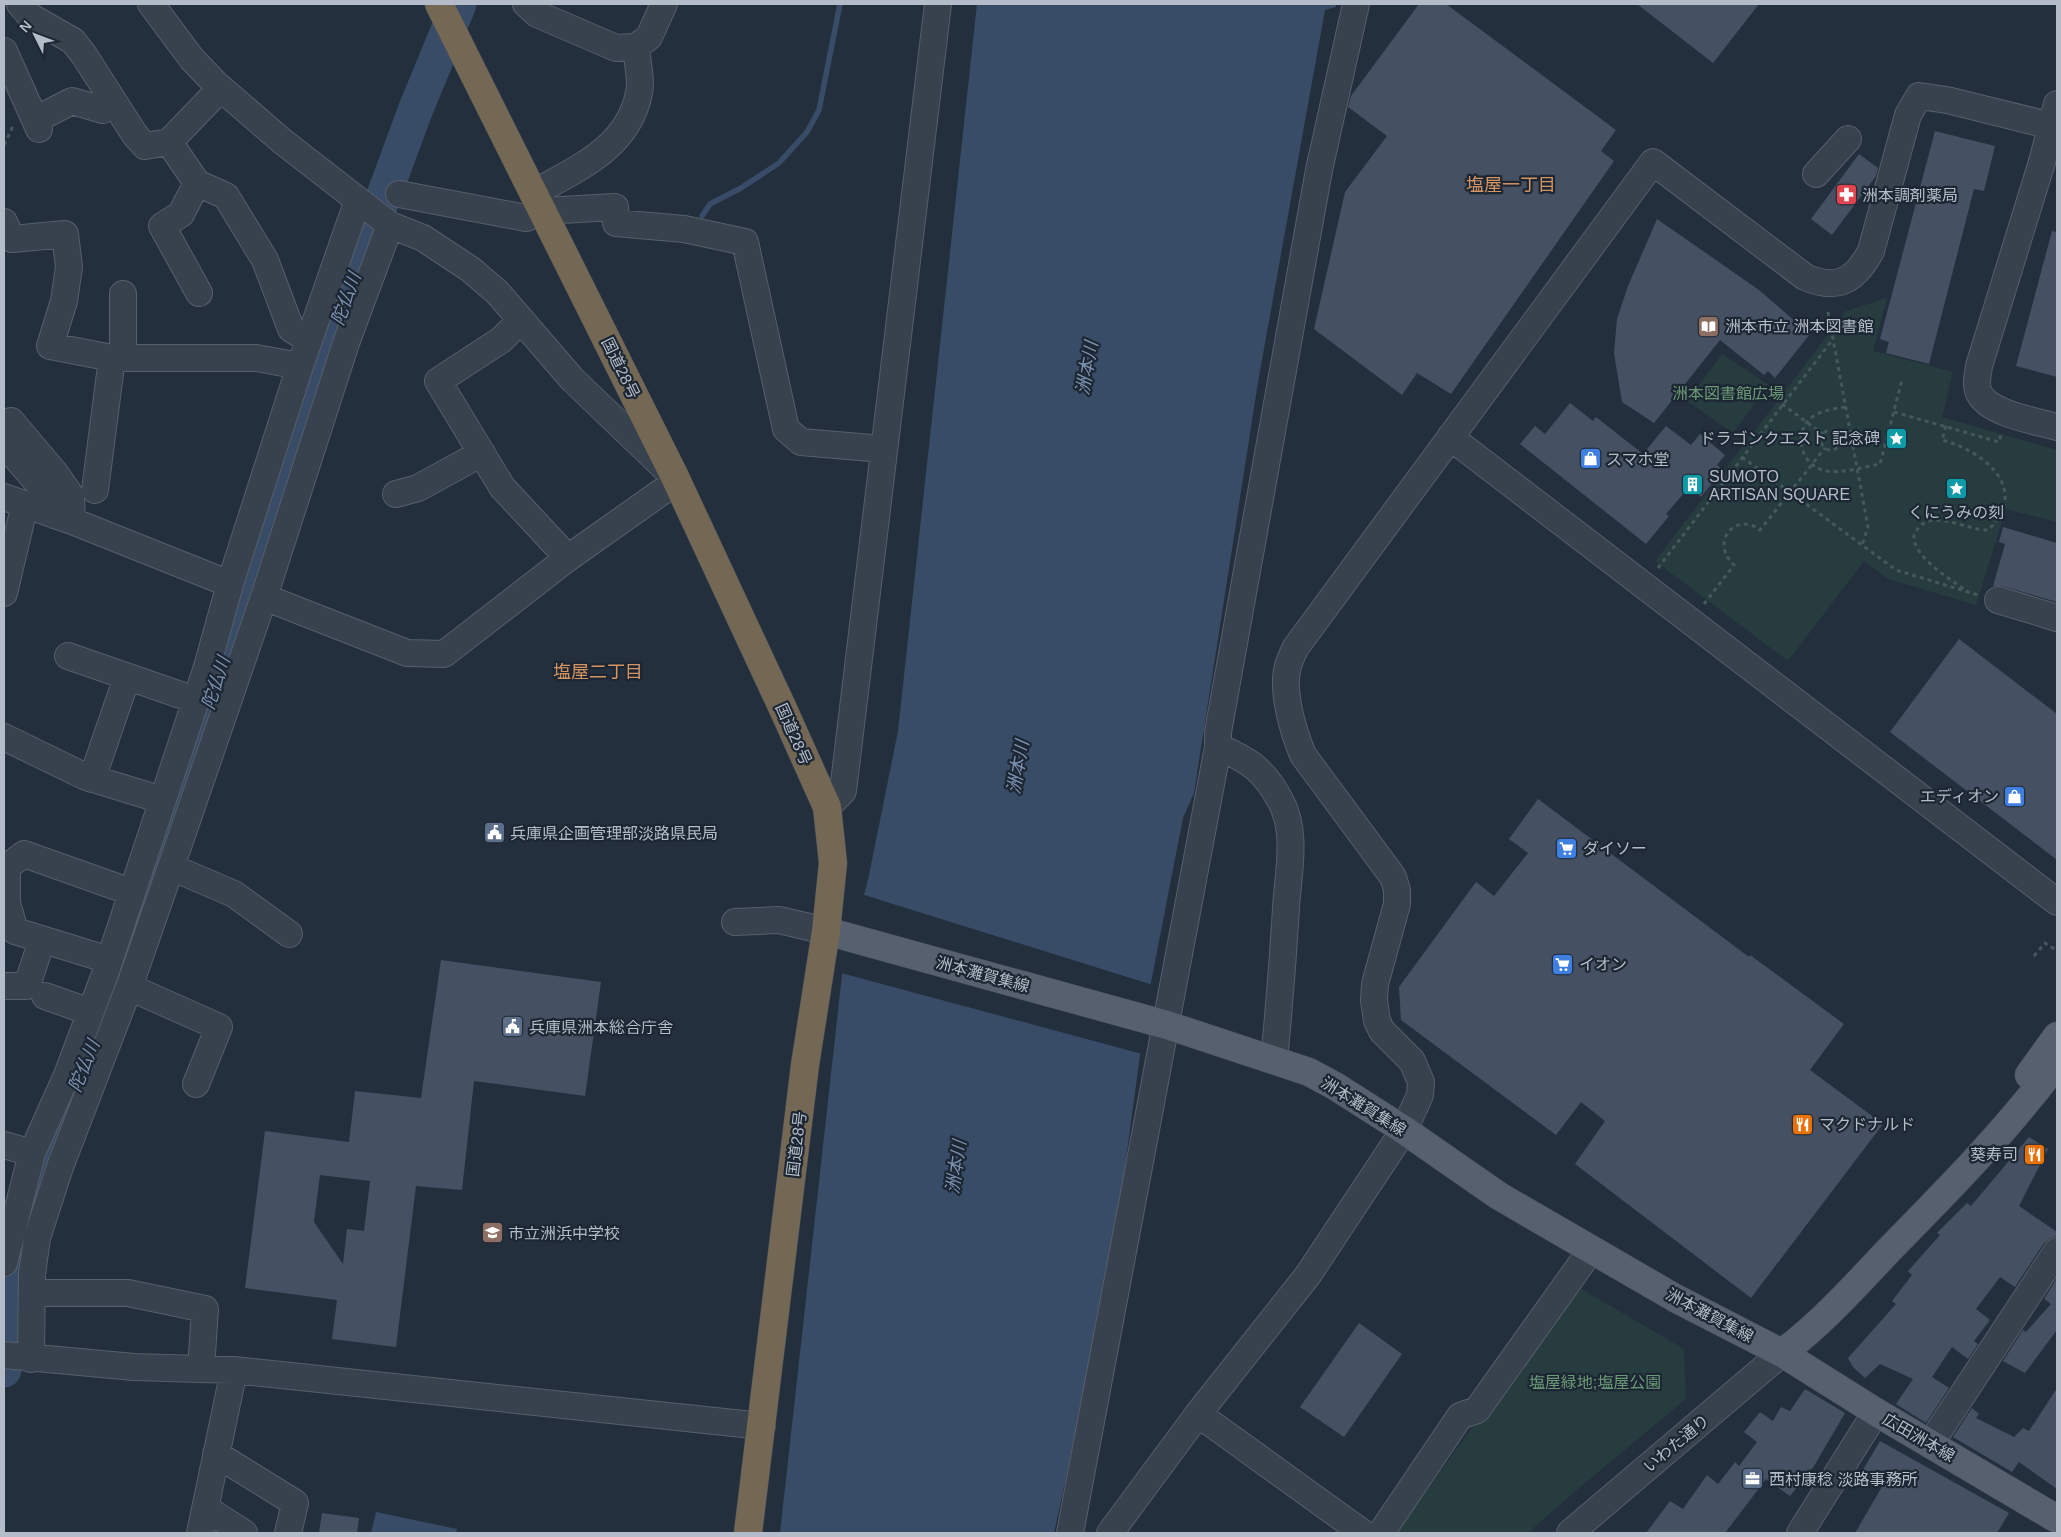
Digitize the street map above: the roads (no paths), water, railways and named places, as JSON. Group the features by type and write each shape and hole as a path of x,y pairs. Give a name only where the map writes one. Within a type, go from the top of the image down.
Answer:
{"highway":[{"name":"国道28号","path":"439,4 676,479 827,807 835,933 805,1065 748,1533"}],"main road":[{"name":"洲本灘賀集線","path":"835,933 1166,1025 1309,1072 1335,1086 1404,1130 1499,1196 1675,1298 1782,1353"},
{"path":"1842,1299 1902,1220 2011,1098 2057,1036"},
{"path":"1782,1353 1804,1336 1909,1230 2030,1100 2057,1063"},
{"name":"広田洲本線","path":"1782,1353 1876,1412 2057,1518"}],"street":[{"path":"4,7 11,4"},
{"path":"20,4 32,17 73,41 135,135 145,146 169,142 221,88"},
{"path":"151,4 192,59 221,88 282,141 390,225 423,238 470,269 497,292 572,379 676,479 568,558 444,654 408,653 264,596"},
{"path":"526,4 537,14 616,48 636,47 649,37 664,4"},
{"path":"827,807 843,791 938,4"},
{"path":"1070,1533 1218,747 1218,732 1319,170 1356,4"},
{"path":"399,194 526,218 539,202 614,143 628,126 640,92 636,47"},
{"path":"4,51 37,124 72,101 103,110 114,102"},
{"path":"1110,1533 1198,1414 1308,1275 1404,1130 1420,1095 1420,1082 1412,1061 1382,1031 1377,1021 1374,1000 1375,984 1397,904 1397,890 1393,877 1303,755 1294,729 1290,709 1287,686 1288,666 1296,647 1305,634 1654,162 1805,277 1823,284 1838,283 1850,278 1859,271 1871,251 1908,116 1919,96 2055,115 1979,366 1976,384 1978,392 1984,400 1994,407 2006,413 2057,427"},
{"path":"1816,174 1848,139"},
{"path":"169,142 197,183 226,196 265,260 291,329 309,340"},
{"path":"197,183 181,214 162,226 199,293"},
{"path":"4,1263 32,1152 67,1075 109,960 206,667 230,584 300,366 358,200"},
{"path":"539,202 615,207 616,224 684,229 745,242 786,429 801,442 883,449"},
{"path":"4,222 12,239 65,234 69,267 64,301 50,346 117,358 256,358 300,366"},
{"path":"31,1358 32,1274 37,1238 60,1167 129,987 172,867 264,596 346,343 390,225"},
{"path":"95,490 117,358 123,294"},
{"path":"521,320 501,340 438,382 502,487 568,558"},
{"path":"8,432 55,473 71,496 63,518"},
{"path":"1450,437 2057,902"},
{"path":"396,494 418,488 482,453"},
{"path":"4,593 14,501 63,518 230,584"},
{"path":"1998,600 2057,618"},
{"path":"68,656 195,700"},
{"path":"206,667 235,677"},
{"path":"92,778 128,677"},
{"path":"4,737 92,778 162,800"},
{"path":"1218,747 1239,756 1260,770 1281,801 1289,823 1290,846 1283,963 1274,1060"},
{"path":"109,960 15,931 7,903 7,867 24,854 131,892"},
{"path":"172,867 234,894 289,934"},
{"path":"735,922 779,920 835,933"},
{"path":"4,986 26,986 42,940"},
{"path":"129,987 219,1027 196,1084"},
{"path":"45,996 90,1012"},
{"path":"4,1145 32,1152"},
{"path":"1381,1533 1460,1416 1477,1410 1591,1250"},
{"path":"1932,1444 2057,1252"},
{"path":"32,1293 128,1293 205,1309 201,1369"},
{"name":"いわた通り","path":"1570,1533 1782,1353"},
{"path":"4,1355 134,1367 234,1370 762,1426"},
{"path":"200,1533 234,1370"},
{"path":"1800,1533 1876,1412"},
{"path":"1198,1414 1363,1533"},
{"path":"216,1454 295,1503 288,1533"},
{"path":"205,1508 244,1533"}],"water":[{"name":"洲本川","path":"977,4 1336,4 1336,7 1325,10 1258,382 1194,793 1183,818 1147,1003 1110,1278 1054,1533 780,1533 842,975 868,880 898,731"},
{"path":"376,1512 457,1529 456,1533 371,1533"}],"waterway":[{"name":"陀仏川","path":"4,1370 16,1316 17,1265 46,1160 109,1003 325,355 415,111 459,4"},
{"path":"702,216 710,204 741,188 779,163 807,132 819,110 840,4"}],"place":[{"name":"洲本調剤薬局","path":"1846,195"},
{"name":"洲本市立 洲本図書館","path":"1709,326"},
{"name":"ドラゴンクエスト 記念碑","path":"1896,438"},
{"name":"スマホ堂","path":"1590,459"},
{"name":"SUMOTO ARTISAN SQUARE","path":"1693,485"},
{"name":"くにうみの刻","path":"1956,488"},
{"name":"エディオン","path":"2015,796"},
{"name":"兵庫県企画管理部淡路県民局","path":"494,833"},
{"name":"ダイソー","path":"1567,848"},
{"name":"イオン","path":"1563,964"},
{"name":"兵庫県洲本総合庁舎","path":"513,1027"},
{"name":"マクドナルド","path":"1803,1124"},
{"name":"葵寿司","path":"2034,1154"},
{"name":"市立洲浜中学校","path":"492,1233"},
{"name":"西村康稔 淡路事務所","path":"1753,1479"}],"district":[{"name":"塩屋一丁目","path":"1511,185"},
{"name":"塩屋二丁目","path":"598,672"}],"park label":[{"name":"洲本図書館広場","path":"1728,393"},
{"name":"塩屋緑地;塩屋公園","path":"1595,1382"}]}
